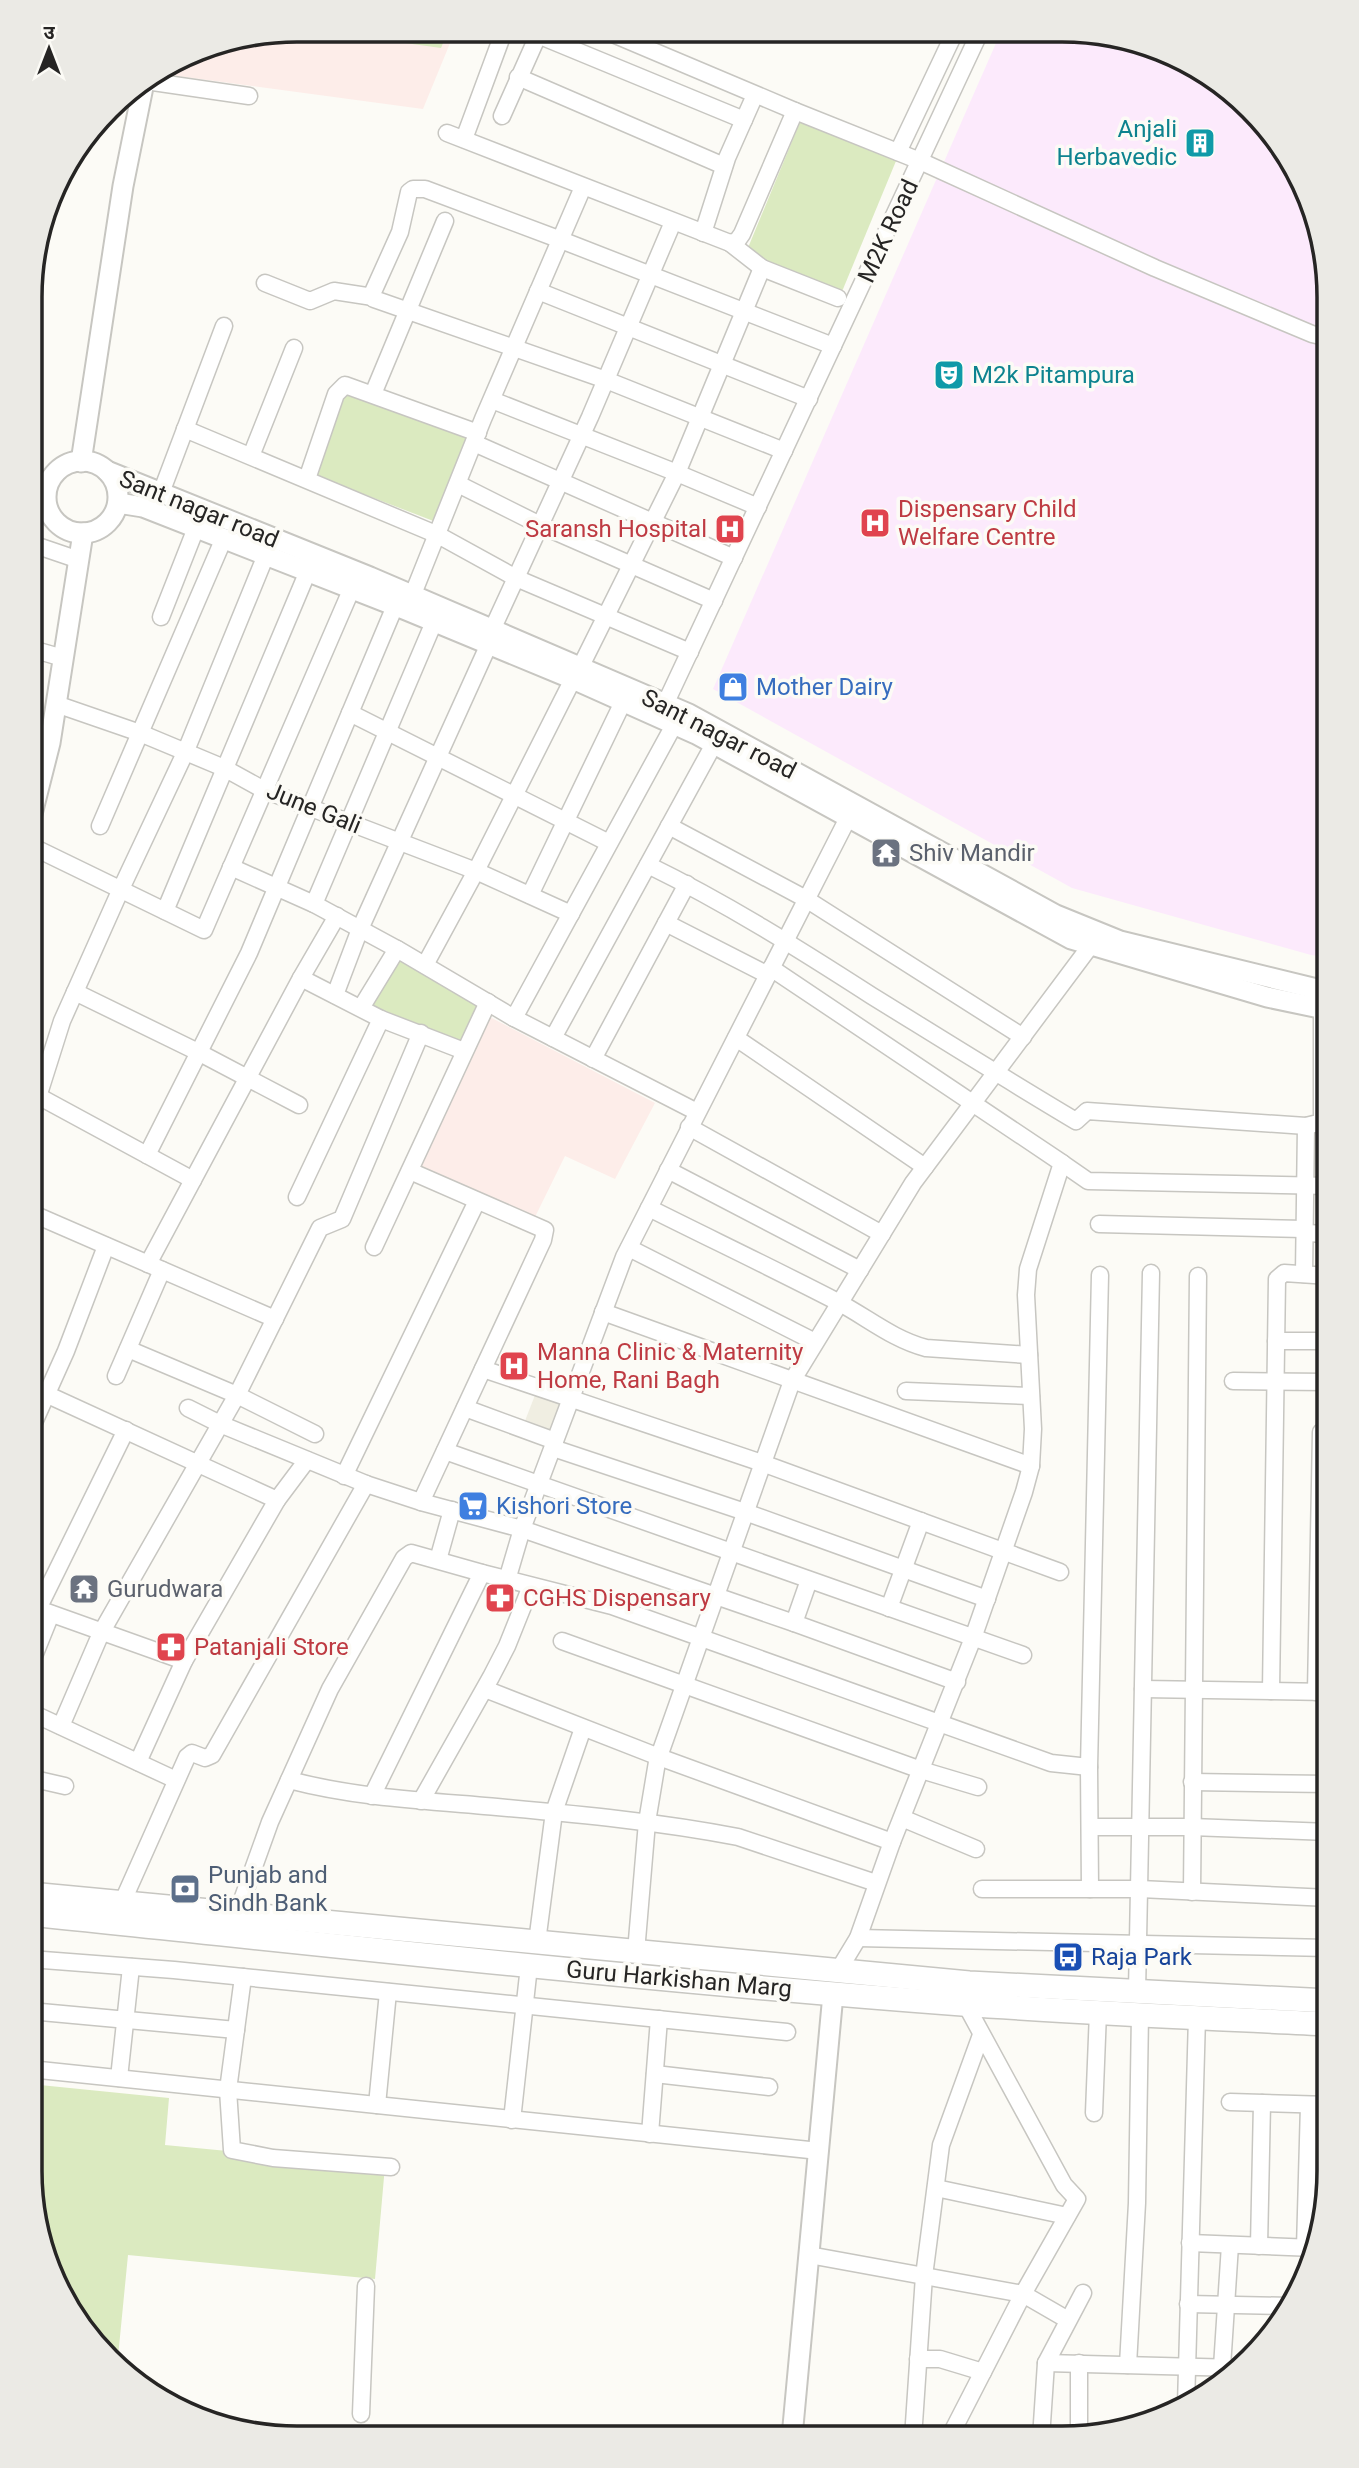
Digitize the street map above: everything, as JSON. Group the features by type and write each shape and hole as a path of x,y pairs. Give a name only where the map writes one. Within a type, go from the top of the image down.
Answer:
{"main road":[{"name":"Guru Harkishan Marg","path":"42,1895 636,1952 966,2004 1098,2012 1138,2003 1317,2001"},
{"name":"Guru Harkishan Marg","path":"42,1915 529,1966 832,1982 969,1983 1138,2003 1197,2017 1317,2023"}],"street":[{"path":"464,139 500,42"},
{"path":"502,116 535,42"},
{"path":"560,42 744,120"},
{"path":"631,42 920,161 975,42"},
{"path":"898,152 950,42"},
{"path":"518,76 724,166"},
{"path":"158,83 250,96"},
{"path":"81,462 123,186 142,95"},
{"path":"703,233 724,166 755,95"},
{"path":"730,243 737,241 742,234 794,111"},
{"path":"447,133 730,243 762,268 838,298"},
{"name":"M2K Road","path":"513,1018 609,843 666,716 713,601 920,161 1155,268 1317,335"},
{"path":"147,1155 249,953 350,713 438,535 476,438 583,187"},
{"path":"373,297 400,232 408,197 413,189 425,189 833,346"},
{"path":"373,394 445,220"},
{"path":"335,995 360,929 606,380 673,222"},
{"path":"425,965 476,871 677,472 762,268"},
{"path":"265,283 310,301 334,291 373,297 606,380 784,451"},
{"path":"538,291 627,329 808,399"},
{"path":"161,493 224,326"},
{"path":"251,456 294,348"},
{"path":"307,479 340,388 345,386 373,394 476,438 560,481 734,558"},
{"path":"492,400 677,472 758,508"},
{"path":"185,429 438,535 516,578 690,652"},
{"path":"42,502 56,473 65,466 81,462 93,463 107,471 117,489 118,503 108,522 97,530 72,532 42,509"},
{"name":"Sant nagar road","path":"107,471 405,604 577,673 666,716 1071,939 1267,997 1317,1002"},
{"path":"458,484 540,525 713,601"},
{"name":"Sant nagar road","path":"118,503 143,507 352,588 405,604 434,622 490,637"},
{"path":"161,617 196,527"},
{"path":"42,775 50,743 83,533"},
{"path":"100,826 224,538"},
{"path":"42,547 79,560"},
{"path":"42,1084 62,1021 184,753 267,555"},
{"path":"164,911 308,571"},
{"path":"42,852 204,930 352,588"},
{"path":"314,904 434,622"},
{"path":"42,652 63,658"},
{"name":"Sant nagar road","path":"577,673 623,702 666,716 689,714 1056,915 1120,941 1317,1000"},
{"path":"530,895 623,702"},
{"name":"June Gali","path":"56,704 140,733 224,768 264,790 476,871 571,914"},
{"path":"350,713 609,843"},
{"path":"553,1038 714,744"},
{"path":"507,1580 522,1529 629,1248 849,816"},
{"path":"669,826 806,899 1023,1037"},
{"path":"648,865 785,940 1076,1121 1087,1111 1306,1126 1317,1123"},
{"path":"231,867 337,916 513,1018 593,1059 882,1234"},
{"path":"593,1059 687,884"},
{"path":"116,1376 128,1349 155,1267 193,1180 337,916"},
{"path":"666,923 770,972 1088,1181 1317,1186"},
{"path":"636,1952 647,1822 659,1757 792,1381 925,1167 1091,945"},
{"path":"361,1008 397,949"},
{"path":"301,978 381,1019 464,1051"},
{"path":"75,992 299,1105"},
{"path":"374,1247 488,1002"},
{"path":"297,1197 381,1019"},
{"path":"61,1726 101,1633 237,1395 320,1228 341,1219 421,1033"},
{"path":"736,1038 925,1167"},
{"path":"42,1098 193,1180"},
{"path":"1304,1274 1306,1126"},
{"path":"793,2426 832,1982 858,1938 876,1883 957,1682 1031,1466 1026,1296 1028,1269 1062,1163"},
{"path":"668,1170 860,1270"},
{"path":"410,1171 545,1230 421,1502"},
{"path":"344,1476 477,1201"},
{"path":"649,1208 839,1303 911,1344 926,1348 1029,1355"},
{"path":"42,1218 275,1319"},
{"path":"1099,1224 1317,1233"},
{"path":"42,1407 106,1246"},
{"path":"629,1248 815,1342"},
{"path":"1128,2365 1137,2203 1151,1273"},
{"path":"1271,1691 1277,1279 1284,1273 1317,1275"},
{"path":"1090,1889 1089,1766 1100,1275"},
{"path":"1192,1892 1198,1276"},
{"path":"603,1312 1031,1466"},
{"path":"1276,1341 1317,1341"},
{"path":"128,1349 237,1395 315,1434"},
{"path":"483,1369 762,1463 1060,1572"},
{"path":"1233,1381 1317,1382"},
{"path":"906,1391 1031,1396"},
{"path":"48,1395 277,1500"},
{"path":"188,1408 220,1424 366,1484 522,1529 957,1682"},
{"path":"465,1408 554,1445 987,1599"},
{"path":"42,1605 126,1430"},
{"path":"445,1451 1023,1655"},
{"path":"138,1762 184,1661 277,1500 307,1460"},
{"path":"122,1903 189,1754 208,1758 212,1755 366,1484"},
{"path":"438,1560 452,1510"},
{"path":"889,1608 921,1521"},
{"path":"237,1914 270,1822 330,1689 404,1558 411,1553 612,1606 1051,1763 1089,1766"},
{"path":"372,1796 482,1573"},
{"path":"794,1623 809,1580"},
{"path":"421,1801 507,1646 531,1586"},
{"path":"42,1610 184,1661"},
{"path":"562,1642 921,1770 978,1787"},
{"path":"485,1689 659,1757 892,1842"},
{"path":"1143,1689 1317,1692"},
{"path":"42,1717 176,1780"},
{"path":"537,1942 554,1812 583,1728"},
{"path":"289,1780 343,1793 647,1822 738,1837 876,1883"},
{"path":"42,1781 65,1786"},
{"path":"1192,1782 1317,1784"},
{"path":"902,1818 976,1849"},
{"path":"1090,1827 1317,1832"},
{"path":"982,1889 1140,1889 1317,1897"},
{"path":"858,1938 1317,1948"},
{"path":"42,1963 131,1967 243,1977 787,2032"},
{"path":"512,2119 529,1966"},
{"path":"119,2078 131,1967"},
{"path":"243,1977 228,2090 232,2150 273,2158 391,2167"},
{"path":"377,2105 388,1992"},
{"path":"955,2426 1023,2294 1077,2199 1064,2185 966,2004"},
{"path":"42,2012 236,2030"},
{"path":"1094,2113 1098,2012"},
{"path":"1186,2394 1197,2017"},
{"path":"650,2134 659,2019"},
{"path":"913,2426 924,2276 941,2145 981,2035"},
{"path":"42,2070 819,2151"},
{"path":"655,2074 769,2087"},
{"path":"1230,2102 1317,2105"},
{"path":"1259,2246 1262,2103"},
{"path":"1309,2105 1310,2230"},
{"path":"936,2188 1067,2216"},
{"path":"1190,2243 1305,2248"},
{"path":"1230,2245 1226,2305 1230,2363"},
{"path":"809,2255 1023,2294 1068,2320"},
{"path":"361,2414 366,2286"},
{"path":"1042,2426 1045,2362 1083,2293"},
{"path":"1188,2304 1278,2306"},
{"path":"918,2359 940,2359 983,2372"},
{"path":"1045,2362 1223,2369"},
{"path":"1079,2363 1079,2425"}],"shaded area":[{"path":"450,42 423,109 171,75 199,61 264,44"},
{"path":"996,42 1095,44 1128,51 1175,68 1230,105 1254,129 1291,184 1308,231 1315,264 1317,956 1072,888 713,689"},
{"path":"488,1016 655,1103 615,1179 565,1156 535,1217 418,1168"},
{"path":"537,1390 568,1400 555,1436 523,1426"}],"green space":[{"path":"398,42 443,42 441,48"},
{"path":"800,122 896,161 841,294 745,255"},
{"path":"346,391 469,439 436,522 314,475"},
{"path":"399,954 484,1002 461,1047 366,1007"},
{"path":"42,2085 169,2098 165,2145 385,2166 375,2279 128,2255 118,2352 105,2339 76,2298 61,2269 51,2237 43,2188"}],"place":[{"name":"Anjali Herbavedic","path":"1200,143"},
{"name":"M2k Pitampura","path":"949,375"},
{"name":"Dispensary Child Welfare Centre","path":"875,523"},
{"name":"Saransh Hospital","path":"730,529"},
{"name":"Mother Dairy","path":"733,687"},
{"name":"Shiv Mandir","path":"886,853"},
{"name":"Manna Clinic & Maternity Home, Rani Bagh","path":"514,1366"},
{"name":"Kishori Store","path":"473,1506"},
{"name":"Gurudwara","path":"84,1589"},
{"name":"CGHS Dispensary","path":"500,1598"},
{"name":"Patanjali Store","path":"171,1647"},
{"name":"Punjab and Sindh Bank","path":"185,1889"},
{"name":"Raja Park","path":"1068,1957"}]}
